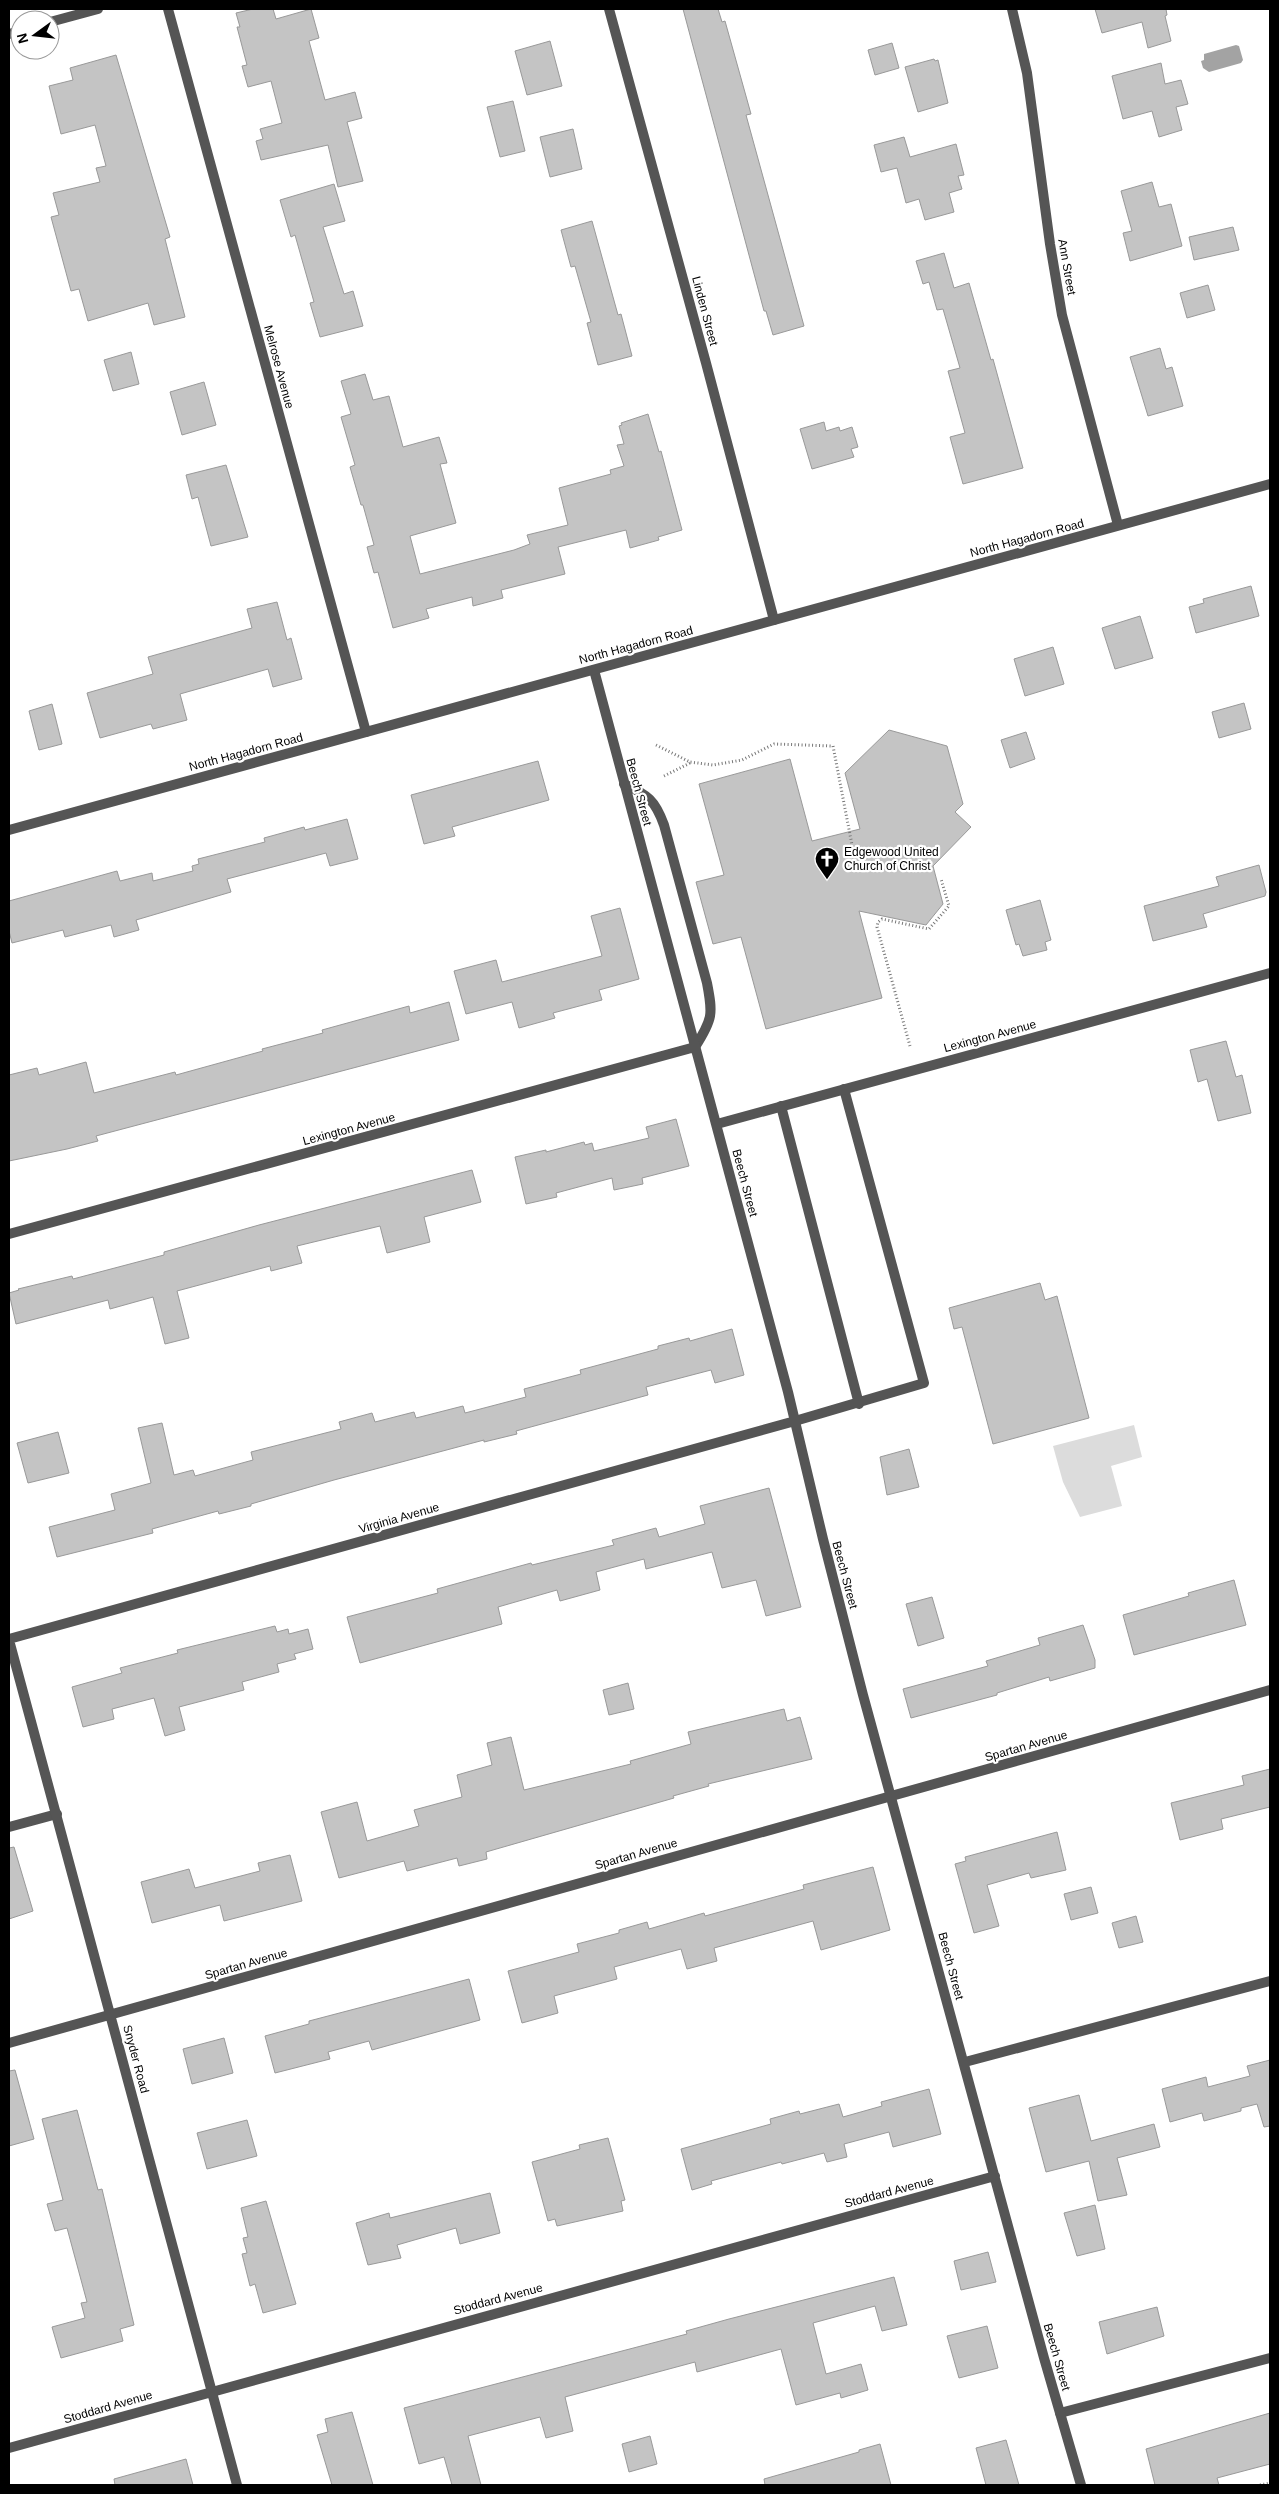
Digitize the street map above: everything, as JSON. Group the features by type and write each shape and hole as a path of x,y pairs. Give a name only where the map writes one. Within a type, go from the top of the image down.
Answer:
{"street":[{"path":"60,19 98,9"},
{"name":"Melrose Avenue","path":"168,9 366,732"},
{"name":"Linden Street","path":"608,9 706,362 774,620"},
{"name":"Ann Street","path":"1012,9 1027,73 1048,234 1062,315 1118,526"},
{"name":"North Hagadorn Road","path":"9,830 1270,484"},
{"name":"Beech Street","path":"594,670 796,1422 823,1539 892,1797 1081,2485"},
{"path":"624,784 645,794 657,807 664,825 707,983 712,1009 708,1027 696,1047"},
{"name":"Lexington Avenue","path":"716,1124 1270,973"},
{"name":"Lexington Avenue","path":"9,1234 696,1047"},
{"name":"Virginia Avenue","path":"9,1640 796,1422 924,1383 844,1089"},
{"path":"781,1106 859,1404"},
{"name":"Snyder Road","path":"9,1640 112,2015 237,2485"},
{"name":"Spartan Avenue","path":"9,2043 1270,1690"},
{"path":"9,1827 57,1814"},
{"path":"964,2062 1270,1981"},
{"name":"Stoddard Avenue","path":"9,2448 995,2176"},
{"path":"1060,2413 1270,2358"}],"path":[{"path":"656,745 690,762 713,766 742,760 774,744 833,746 852,845 847,853"},
{"path":"664,776 690,762"},
{"path":"910,1046 877,927 878,922 882,919 929,929 949,906 941,879"},
{"path":"1260,2485 1270,2483"}],"shaded area":[{"path":"1236,45 1239,46 1243,60 1241,63 1209,72 1203,68 1201,61 1204,60 1204,54"},
{"path":"1134,1425 1142,1457 1111,1466 1122,1506 1080,1517 1063,1482 1053,1446"}],"building":[{"path":"253,9 273,9 276,19 311,9 319,38 309,41 325,100 355,92 362,118 347,122 363,181 338,187 328,145 261,160 256,141 263,139 260,129 282,123 271,81 248,87 242,66 247,65 237,27 240,27 236,13"},
{"path":"683,9 718,9 722,22 725,21 751,114 746,115 804,326 773,335 766,311 764,311"},
{"path":"1095,9 1166,9 1167,15 1165,16 1171,41 1148,48 1142,22 1102,33"},
{"path":"550,41 562,86 527,95 515,51"},
{"path":"892,43 899,68 875,75 868,50"},
{"path":"116,55 170,237 165,239 185,317 154,325 148,303 88,321 79,289 71,291 51,217 59,215 53,193 100,182 96,168 106,166 95,125 61,134 49,86 73,80 70,68"},
{"path":"934,59 935,61 938,60 948,103 918,112 905,67"},
{"path":"1161,63 1165,84 1181,80 1188,104 1176,107 1182,130 1159,137 1152,111 1123,119 1112,76"},
{"path":"513,101 525,151 500,157 487,107"},
{"path":"573,129 582,169 550,177 540,137"},
{"path":"904,137 910,157 956,144 964,175 958,176 962,189 949,193 954,212 925,220 919,199 906,203 897,168 881,172 874,145"},
{"path":"1152,182 1159,207 1171,204 1182,246 1130,261 1123,233 1132,231 1121,191"},
{"path":"334,184 345,221 323,227 344,294 353,291 363,326 320,337 310,303 314,302 295,235 291,237 280,200"},
{"path":"592,221 618,315 621,314 632,356 598,365 587,323 591,322 575,266 571,267 561,230"},
{"path":"1233,227 1239,250 1194,260 1189,237"},
{"path":"944,253 954,288 969,283 991,360 993,359 1023,468 963,484 950,437 965,433 948,371 960,368 943,309 937,310 929,282 923,284 916,261"},
{"path":"1208,285 1215,310 1187,318 1180,293"},
{"path":"1160,348 1166,369 1172,367 1183,406 1148,416 1130,357"},
{"path":"131,352 139,384 113,391 104,360"},
{"path":"365,374 373,400 389,396 403,447 439,437 447,463 440,464 456,523 410,536 420,574 514,550 530,544 527,535 568,525 559,488 611,474 610,470 624,466 617,445 624,444 619,426 622,425 621,423 648,414 659,452 661,451 682,530 658,537 659,540 630,548 626,530 558,547 565,574 501,590 503,598 473,606 472,597 426,609 429,618 393,628 378,572 374,573 367,547 374,545 350,467 355,465 341,417 351,414 341,381"},
{"path":"204,382 216,425 182,435 170,392"},
{"path":"824,422 826,431 839,427 840,431 852,427 858,447 851,449 854,457 812,469 800,429"},
{"path":"226,465 248,537 211,546 198,497 192,499 186,475"},
{"path":"1251,586 1259,616 1196,633 1189,607 1204,603 1203,599"},
{"path":"277,602 287,640 291,638 302,679 273,687 268,669 180,694 187,720 153,729 151,724 100,738 87,693 153,674 148,657 252,628 247,609"},
{"path":"1140,616 1153,658 1115,669 1102,628"},
{"path":"1053,647 1064,684 1025,696 1014,659"},
{"path":"1244,703 1251,729 1219,738 1212,712"},
{"path":"52,704 62,744 39,750 29,711"},
{"name":"Edgewood United Church of Christ","path":"889,730 947,746 963,804 955,812 971,827 933,866 943,904 926,925 859,911 882,998 766,1029 741,937 713,944 696,882 724,875 699,784 790,759 812,841 860,829 845,773"},
{"path":"1026,732 1035,759 1010,768 1001,740"},
{"path":"538,761 549,800 452,827 455,836 424,844 411,795"},
{"path":"347,819 358,859 330,866 326,853 227,879 231,892 136,920 139,930 114,937 111,925 65,937 63,930 12,943 9,931 9,901 117,871 120,881 152,873 153,881 193,871 192,866 199,864 198,859 265,842 264,838 304,827 305,830"},
{"path":"1259,865 1266,892 1265,896 1203,914 1207,927 1153,941 1144,906 1219,886 1216,877"},
{"path":"1040,900 1051,940 1045,942 1047,950 1023,956 1019,944 1016,945 1006,910"},
{"path":"620,908 639,979 599,990 602,1000 553,1013 555,1018 519,1028 512,1002 466,1014 454,971 496,960 502,982 602,956 591,916"},
{"path":"449,1002 459,1040 96,1136 98,1141 9,1161 9,1075 37,1068 39,1075 86,1062 94,1093 175,1072 176,1075 263,1051 262,1049 323,1033 322,1030 409,1006 410,1013"},
{"path":"1226,1041 1236,1077 1242,1075 1251,1113 1218,1121 1207,1079 1198,1082 1190,1050"},
{"path":"676,1119 689,1166 642,1178 643,1184 614,1190 612,1178 556,1193 557,1197 526,1204 515,1157 546,1150 546,1152 584,1142 585,1145 592,1143 594,1151 649,1138 646,1127"},
{"path":"472,1170 481,1202 424,1217 430,1242 387,1253 380,1226 297,1246 302,1263 271,1271 270,1266 177,1291 189,1338 165,1344 153,1297 110,1309 108,1300 16,1324 9,1293 18,1289 72,1276 73,1279 164,1255 164,1252 259,1225"},
{"path":"1040,1283 1045,1300 1057,1296 1089,1418 993,1444 962,1327 954,1329 949,1308"},
{"path":"732,1329 744,1375 715,1383 711,1370 646,1387 648,1395 516,1431 517,1434 484,1442 484,1440 334,1480 251,1504 251,1506 219,1514 218,1511 152,1529 153,1533 57,1557 49,1527 115,1510 111,1494 151,1483 138,1428 162,1423 174,1475 193,1470 195,1476 253,1460 251,1452 341,1429 339,1422 372,1413 375,1422 414,1412 416,1418 463,1406 465,1413 526,1397 524,1389 581,1374 580,1370 658,1349 658,1346 689,1338 690,1341"},
{"path":"58,1432 69,1473 28,1483 17,1443"},
{"path":"909,1449 919,1487 887,1495 880,1457"},
{"path":"769,1488 801,1607 766,1616 756,1580 722,1588 712,1552 646,1569 644,1559 596,1572 600,1590 560,1601 557,1590 498,1607 502,1624 360,1663 347,1617 438,1593 437,1589 531,1563 532,1565 614,1545 612,1540 656,1528 659,1537 705,1524 700,1506"},
{"path":"1234,1580 1246,1625 1134,1655 1123,1615 1189,1596 1188,1593"},
{"path":"932,1597 944,1638 918,1646 906,1604"},
{"path":"1083,1625 1095,1660 1095,1668 1050,1681 1049,1677 997,1693 997,1695 911,1718 903,1689 988,1666 986,1661 1040,1645 1038,1638"},
{"path":"275,1626 277,1632 288,1629 289,1634 308,1629 313,1649 294,1654 296,1659 277,1664 279,1672 242,1682 244,1690 179,1707 185,1730 165,1736 154,1698 112,1709 114,1719 83,1727 72,1687 122,1673 120,1668 178,1653 177,1650"},
{"path":"628,1683 634,1709 609,1715 603,1690"},
{"path":"784,1709 787,1721 800,1717 812,1759 708,1784 709,1786 673,1796 674,1798 486,1852 487,1859 459,1866 457,1858 407,1871 404,1861 339,1878 321,1812 357,1802 367,1841 419,1826 414,1810 462,1797 457,1775 492,1765 487,1743 511,1737 524,1790 631,1764 630,1761 691,1744 688,1732"},
{"path":"1270,1769 1270,1807 1221,1819 1223,1829 1180,1840 1171,1803 1244,1785 1242,1776"},
{"path":"1057,1832 1066,1870 1031,1878 1029,1873 987,1885 999,1926 974,1933 955,1864 966,1861 965,1857"},
{"path":"14,1847 33,1911 9,1919 9,1848"},
{"path":"290,1855 302,1901 224,1921 220,1905 152,1923 141,1882 189,1869 195,1888 260,1871 258,1863"},
{"path":"873,1867 890,1930 821,1950 813,1921 714,1948 717,1961 687,1969 681,1949 614,1967 617,1979 554,1996 558,2013 522,2023 508,1971 579,1952 577,1944 619,1933 619,1930 647,1922 649,1929 704,1913 705,1916 804,1889 803,1885"},
{"path":"1091,1887 1098,1913 1071,1920 1064,1894"},
{"path":"1136,1916 1143,1942 1119,1948 1112,1923"},
{"path":"469,1979 480,2020 372,2050 369,2041 328,2052 330,2059 275,2073 265,2036 309,2024 309,2021"},
{"path":"224,2038 233,2073 192,2084 183,2049"},
{"path":"1270,2060 1270,2126 1264,2127 1257,2104 1241,2108 1241,2111 1204,2121 1202,2113 1170,2122 1162,2089 1206,2077 1208,2087 1250,2076 1247,2066"},
{"path":"15,2070 34,2139 9,2146 9,2071"},
{"path":"929,2089 941,2134 893,2147 889,2132 844,2144 847,2157 827,2162 824,2153 782,2164 781,2162 711,2181 712,2184 692,2190 681,2149 771,2124 770,2119 799,2111 800,2114 839,2104 843,2117 882,2106 881,2102"},
{"path":"1079,2095 1091,2141 1154,2124 1160,2147 1117,2158 1127,2195 1098,2201 1089,2161 1046,2172 1029,2108"},
{"path":"77,2110 98,2190 102,2189 134,2325 120,2329 123,2341 61,2358 52,2327 85,2318 81,2303 87,2302 67,2228 55,2231 47,2204 63,2200 42,2119"},
{"path":"247,2120 257,2156 207,2169 197,2133"},
{"path":"608,2138 625,2200 621,2201 623,2211 557,2226 555,2219 548,2221 532,2162 580,2149 579,2145"},
{"path":"490,2193 500,2233 460,2244 456,2228 397,2245 401,2258 368,2265 356,2223 389,2213 390,2218"},
{"path":"266,2201 296,2304 263,2313 255,2284 250,2286 242,2254 247,2253 243,2238 248,2237 241,2208"},
{"path":"1095,2205 1105,2249 1077,2256 1064,2213"},
{"path":"988,2252 996,2282 961,2290 954,2261"},
{"path":"894,2277 907,2325 882,2331 875,2306 813,2323 826,2374 861,2364 868,2390 841,2398 840,2393 796,2405 781,2349 697,2372 695,2362 565,2397 573,2431 546,2438 540,2417 468,2436 481,2485 452,2485 444,2457 419,2464 404,2408 687,2334 686,2331 729,2319"},
{"path":"1157,2307 1164,2336 1107,2354 1099,2322"},
{"path":"987,2326 998,2368 959,2378 947,2336"},
{"path":"352,2412 373,2485 332,2485 317,2435 328,2432 325,2419"},
{"path":"1270,2413 1270,2464 1217,2478 1219,2485 1155,2485 1146,2449"},
{"path":"650,2436 657,2464 629,2472 622,2444"},
{"path":"1006,2440 1019,2485 986,2485 976,2448"},
{"path":"880,2444 891,2485 765,2485 764,2479 859,2452 859,2450"},
{"path":"186,2459 193,2485 115,2485 114,2479"}],"place":[{"name":"Edgewood United Church of Christ","path":"827,880"}]}
